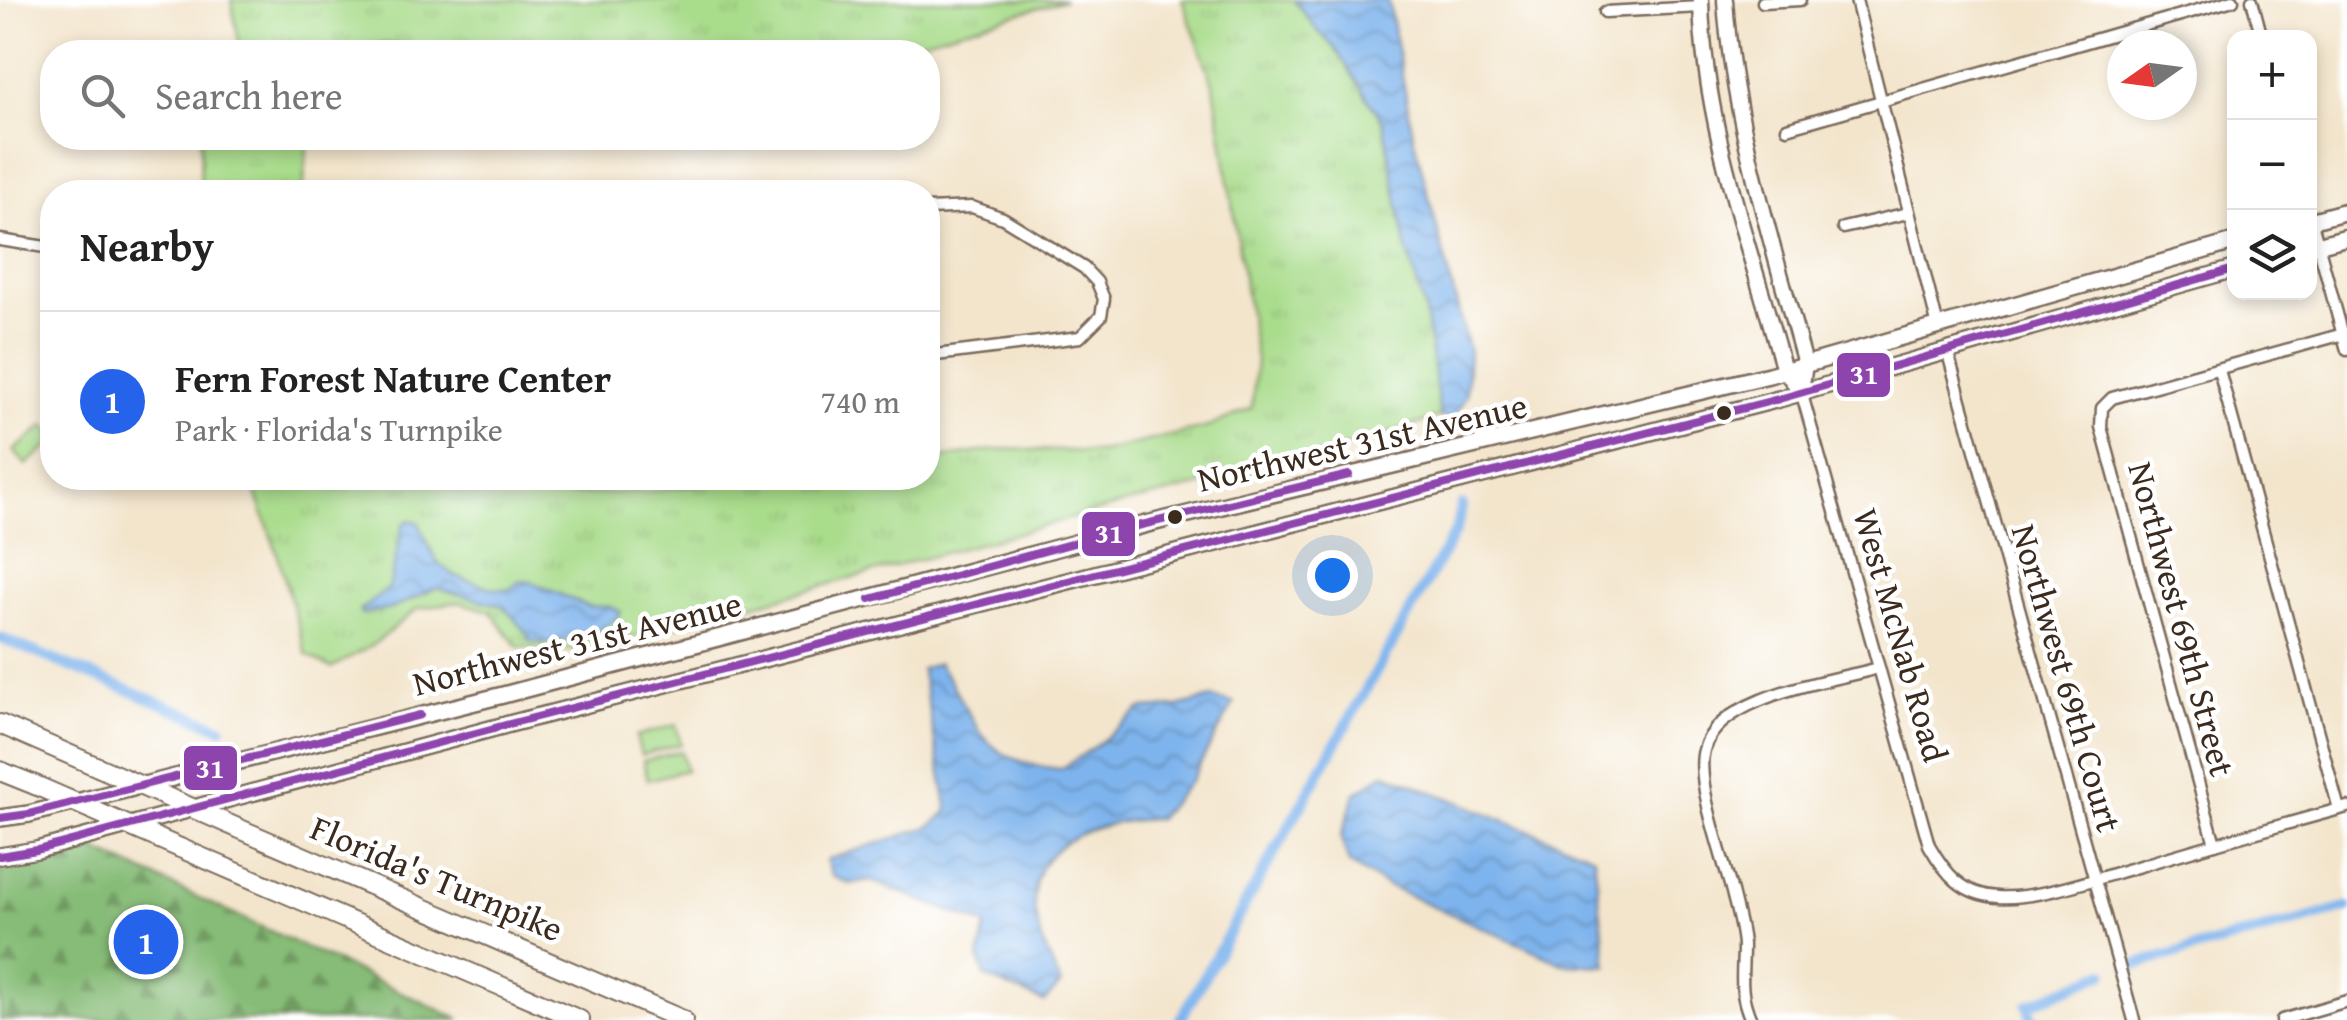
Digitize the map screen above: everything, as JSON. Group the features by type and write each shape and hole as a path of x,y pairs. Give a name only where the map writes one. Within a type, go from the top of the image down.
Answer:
{"highway":[{"name":"Florida's Turnpike","path":"0,724 683,1020"},
{"name":"Florida's Turnpike","path":"0,771 580,1020"}],"main road":[{"name":"West McNab Road","path":"1724,0 1728,48 1749,155 1805,364 1801,392"},
{"name":"West McNab Road","path":"1701,3 1712,101 1784,370 1801,392"},
{"path":"2317,217 2347,211"},
{"path":"2317,245 2347,237"},
{"name":"Northwest 31st Avenue","path":"0,818 327,739 1150,523 1784,370 2227,244"},
{"name":"Northwest 31st Avenue","path":"0,856 1557,457 2227,270"},
{"path":"793,619 802,651"}],"street":[{"path":"1762,2 1800,0"},
{"path":"1856,0 1938,327"},
{"path":"1787,128 2233,0"},
{"path":"2252,0 2260,30"},
{"path":"1605,12 1701,3"},
{"path":"940,208 972,207 1003,218 1084,268 1104,299 1100,316 1080,336 940,354"},
{"path":"1843,228 1908,213"},
{"path":"0,240 40,246"},
{"path":"2317,254 2345,333 2347,350"},
{"path":"2095,879 2343,808 2219,370 2345,333"},
{"name":"Northwest 69th Court","path":"1947,350 2134,1020"},
{"name":"Northwest 69th Street","path":"2216,844 2101,427 2102,408 2112,398 2219,370"},
{"name":"West McNab Road","path":"1801,392 1928,845 1943,870 1960,887 1996,898 2095,879"},
{"path":"1751,1020 1740,997 1743,941 1704,785 1703,751 1711,734 1732,714 1755,702 1879,668"},
{"path":"2282,1020 2347,1002"}],"green space":[{"path":"231,0 1065,0 925,40 239,40"},
{"path":"1182,0 1294,0 1335,48 1383,122 1406,246 1425,311 1440,417 1302,461 1131,502 584,651 518,647 490,611 458,602 417,609 374,644 331,668 306,654 255,490 526,490 544,496 657,490 940,490 940,458 999,449 1100,452 1208,427 1252,408 1256,360 1214,86"},
{"path":"201,150 307,150 304,180 200,180"},
{"path":"40,429 40,453 26,465 14,451"},
{"path":"676,725 681,744 641,755 636,736"},
{"path":"681,751 686,770 648,780 643,761"},
{"path":"94,849 461,1020 0,1020 0,872"}],"water":[{"path":"1294,0 1388,0 1414,139 1469,352 1466,396 1453,419 1440,417 1425,311 1406,246 1383,122 1335,48"},
{"path":"409,520 418,522 437,562 453,575 495,589 510,589 520,581 532,582 587,606 611,607 621,612 593,632 549,643 528,639 503,606 436,588 391,609 361,614 360,610 389,588 403,525"},
{"path":"938,663 983,736 995,748 1033,764 1061,769 1141,709 1177,707 1212,698 1234,703 1191,780 1158,819 1097,828 1059,847 1046,861 1037,879 1035,912 1043,944 1061,984 1044,1002 985,977 979,959 986,925 869,880 850,884 832,876 826,860 931,826 948,811 921,669"},
{"path":"1385,773 1594,856 1607,966 1565,964 1389,887 1349,864 1341,837 1355,794"}],"waterway":[{"path":"1180,1020 1456,530 1462,505"},
{"path":"0,638 221,728"},
{"path":"2130,966 2347,908"},
{"path":"2032,1020 2028,1005 2104,973"}],"transit line":[{"name":"31","path":"0,856 37,850 513,723 1779,399 2227,271"},
{"name":"31","path":"870,599 1125,529 1349,475"},
{"name":"31","path":"0,818 29,814 420,715"}],"place":[{"name":"Fern Forest Nature Center","path":"146,942"}]}
